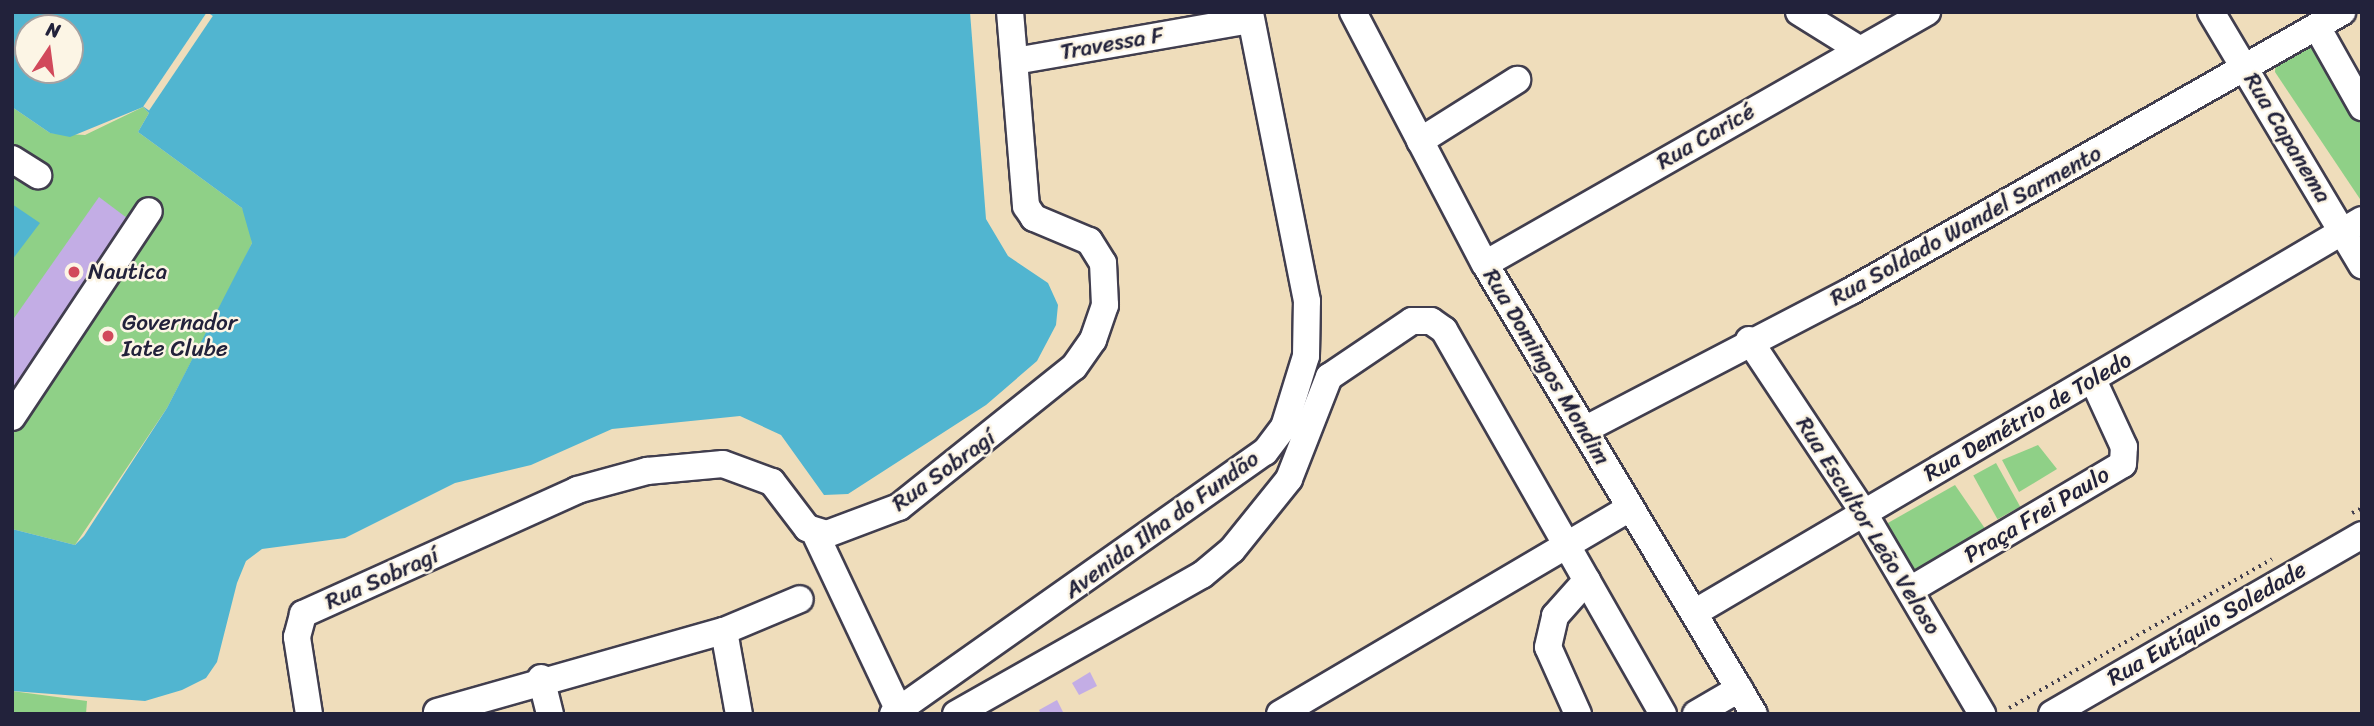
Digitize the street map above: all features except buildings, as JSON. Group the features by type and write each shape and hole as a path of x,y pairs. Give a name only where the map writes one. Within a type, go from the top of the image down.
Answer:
{"street":[{"name":"Rua Sobragí","path":"309,714 297,638 303,614 577,490 647,471 723,464 772,482 815,533 899,507 1074,367 1093,340 1105,305 1103,263 1089,241 1034,218 1026,205 1010,12"},
{"name":"Rua Domingos Mondim","path":"1353,12 1485,264 1754,714"},
{"path":"1799,12 1857,48"},
{"name":"Rua Caricé","path":"1485,264 1857,48 1927,12"},
{"name":"Rua Capanema","path":"2211,12 2247,72 2352,225 2362,265"},
{"name":"Rua Soldado Wandel Sarmento","path":"1584,430 1749,340 1851,291 2247,72 2342,12"},
{"name":"Travessa F","path":"1015,61 1250,16"},
{"name":"Avenida Ilha do Fundão","path":"896,712 1265,452 1284,427 1306,356 1307,301 1250,16"},
{"path":"2317,27 2362,107"},
{"path":"1420,141 1517,80"},
{"path":"12,159 38,175"},
{"path":"12,417 149,211"},
{"name":"Rua Demétrio de Toledo","path":"1693,613 1862,510 2094,382 2352,225"},
{"path":"956,714 1202,575 1232,550 1289,479 1329,377 1412,321 1431,321 1444,330 1663,714"},
{"name":"Rua Escultor Leão Veloso","path":"1749,340 1862,510 1982,714"},
{"name":"Praça Frei Paulo","path":"1910,590 2123,464 2124,447 2094,382"},
{"path":"1280,714 1568,547 1630,508"},
{"name":"Rua Eutíquio Soledade","path":"2052,714 2356,525"},
{"path":"815,533 896,712"},
{"path":"1578,714 1548,647 1555,616 1587,580"},
{"path":"437,712 469,707 541,678 724,631 800,599"},
{"path":"724,631 739,714"},
{"path":"541,678 550,714"},
{"path":"1696,714 1739,689"}],"path":[{"path":"2356,525 2362,508"},
{"path":"2009,708 2277,556"}],"green space":[{"path":"2316,39 2362,109 2362,202 2275,72 2276,60"},
{"name":"Governador Iate Clube","path":"12,107 50,133 85,135 143,107 149,113 138,132 242,208 250,222 252,243 167,408 75,545 12,529"},
{"path":"2038,445 2057,469 2019,492 2002,460"},
{"path":"1996,463 2020,507 1998,519 1973,476"},
{"path":"1955,485 1986,530 1916,576 1879,528"},
{"path":"12,691 87,701 86,714 12,714"}],"water":[{"path":"12,12 970,12 986,219 1008,256 1048,283 1058,305 1056,325 1037,361 986,405 848,494 824,495 781,435 740,416 612,429 531,465 455,483 345,538 262,549 246,561 237,583 217,662 206,678 182,690 145,701 12,691 12,529 75,545 84,536 167,408 252,243 242,208 138,132 149,113 143,107 70,137 50,133 12,107"},
{"path":"12,204 40,223 12,260"}],"pier":[{"path":"207,12 213,16 149,110 143,107"}],"place":[{"name":"Nautica","path":"74,272"},
{"name":"Governador Iate Clube","path":"108,336"}]}
